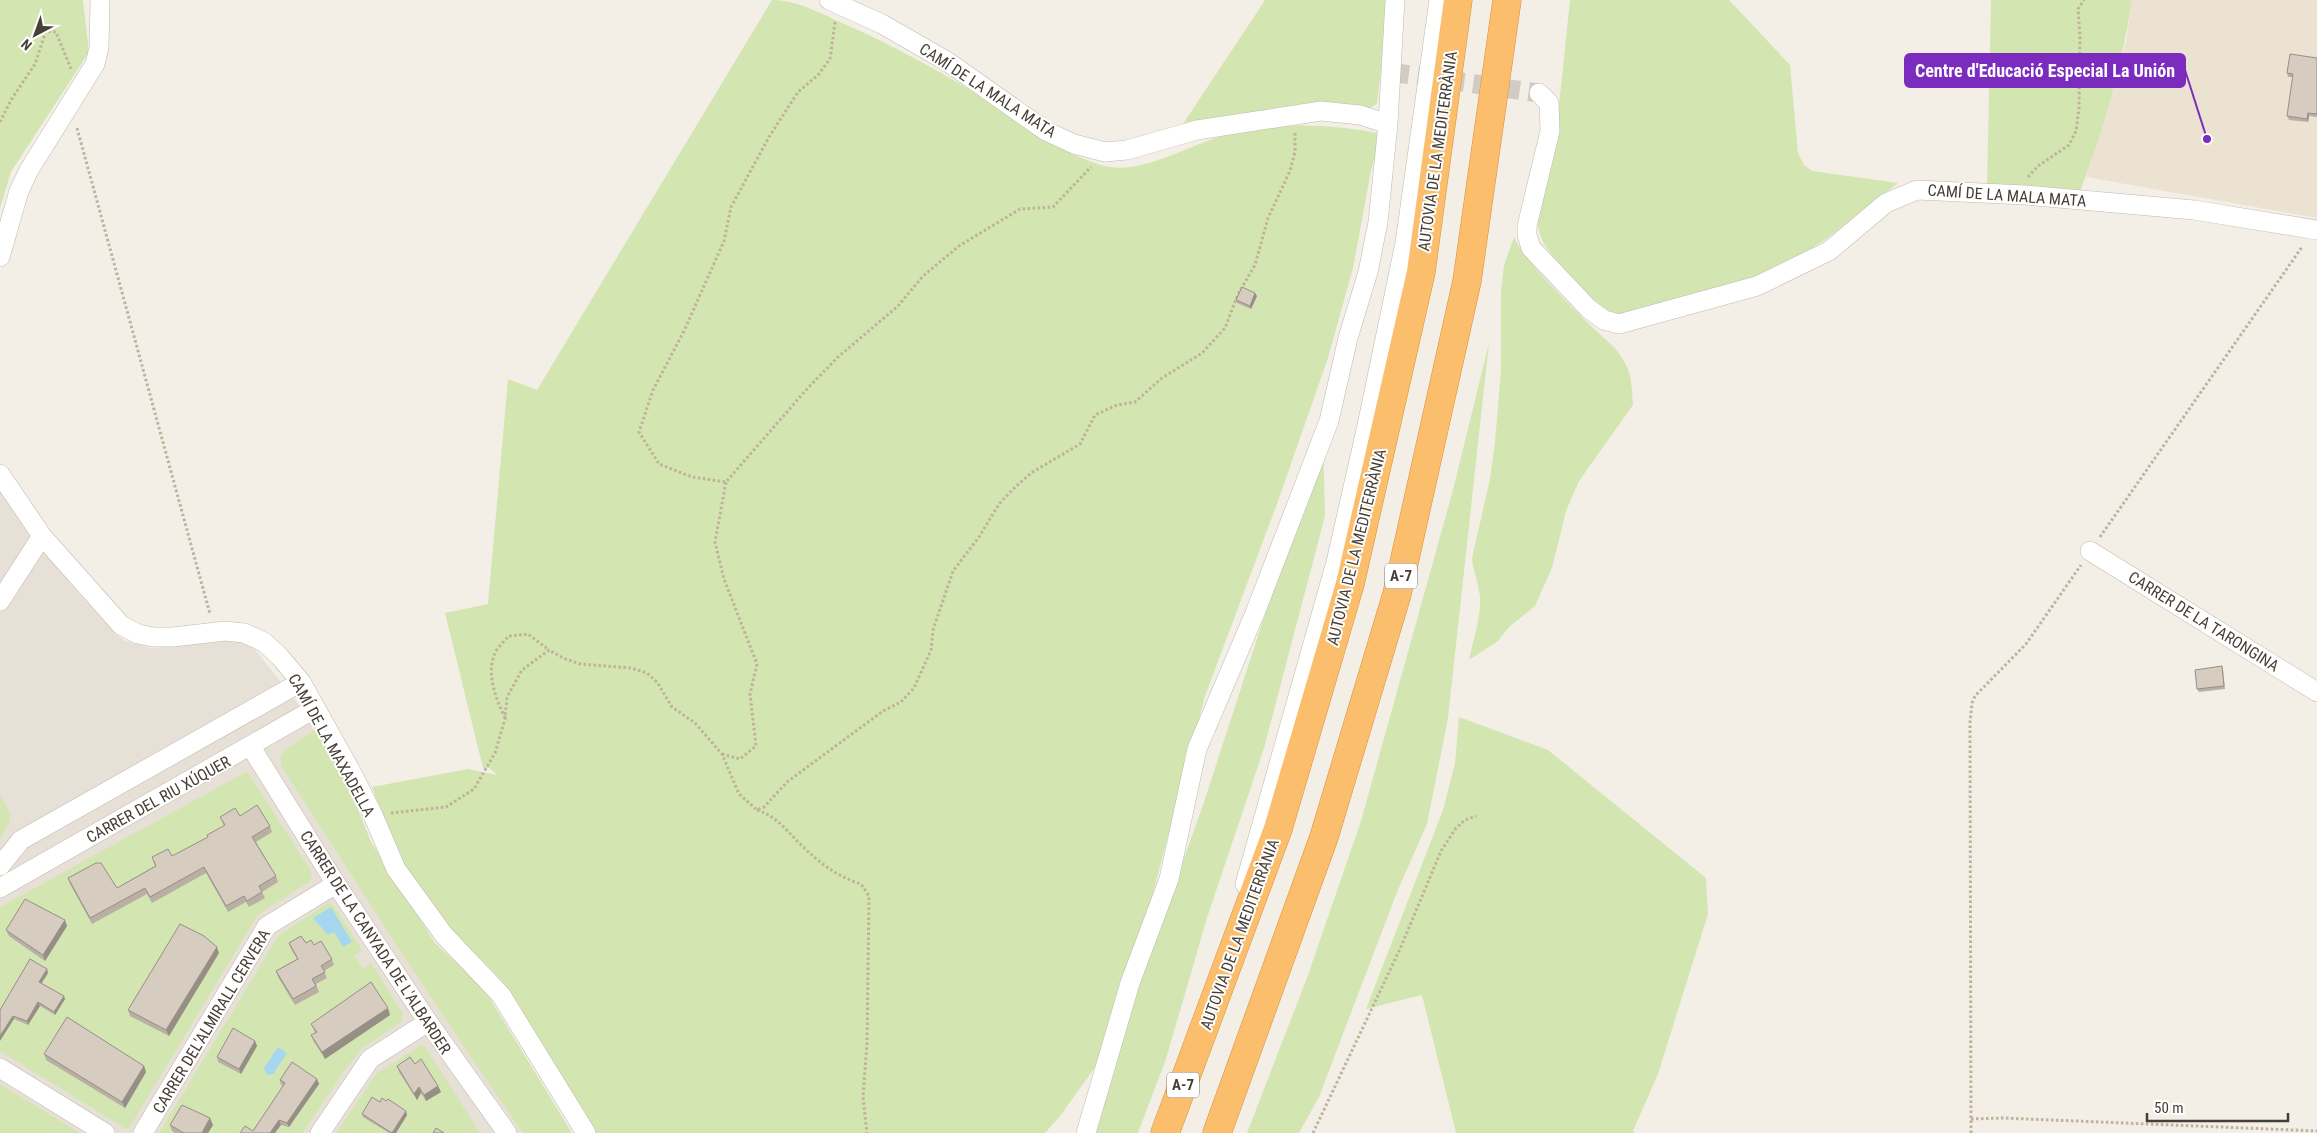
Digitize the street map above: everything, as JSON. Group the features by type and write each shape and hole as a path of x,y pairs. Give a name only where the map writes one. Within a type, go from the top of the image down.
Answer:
{"highway":[{"name":"AUTOVIA DE LA MEDITERRÀNIA","path":"1165,1133 1278,829 1350,584 1420,272 1458,0"},
{"name":"A-7","path":"1217,1133 1324,837 1397,594 1467,281 1507,0"}],"street":[{"path":"0,257 19,191 29,170 95,64 99,48 100,0"},
{"path":"1086,1133 1130,984 1169,880 1197,749 1255,613 1329,422 1348,338 1368,272 1378,222 1388,124 1395,0"},
{"path":"1201,1037 1336,562 1405,243 1439,0"},
{"path":"1487,139 1515,0"},
{"name":"CAMÍ DE LA MALA MATA","path":"833,2 882,24 948,62 1046,131 1074,144 1106,152 1127,150 1197,130 1321,111 1360,115 1388,124"},
{"name":"CAMÍ DE LA MALA MATA","path":"1539,94 1549,103 1550,131 1527,226 1531,248 1589,309 1604,320 1619,324 1757,286 1829,251 1886,203 1903,194 1917,190 2025,195 2194,210 2315,229"},
{"name":"CAMÍ DE LA MAXADELLA","path":"0,474 42,536 121,625 138,634 154,637 173,637 214,632 244,633 264,642 280,657 301,682 316,708 373,815 396,869 444,935 501,995 586,1133"},
{"path":"0,601 42,536"},
{"name":"CARRER DE LA TARONGINA","path":"2090,551 2317,692"},
{"name":"CARRER DEL RIU XÚQUER","path":"0,866 21,840 301,682"},
{"name":"CARRER DEL RIU XÚQUER","path":"0,888 251,747 316,708"},
{"name":"CARRER DE LA CANYADA DE L'ALBARDER","path":"251,747 336,884 504,1132"},
{"name":"CARRER DEL'ALMIRALL CERVERA","path":"143,1133 267,926 336,884"},
{"path":"320,1133 370,1059 428,1022"},
{"path":"0,1068 105,1133"}],"path":[{"path":"2025,195 2028,177 2038,166 2069,145 2076,131 2079,108 2080,38 2078,9 2084,0"},
{"path":"726,482 692,477 659,464 638,432 653,390 684,331 724,241 731,207 769,137 798,92 818,75 830,59 833,2"},
{"path":"0,122 11,100 35,64 46,32 56,32 72,70 84,82"},
{"path":"70,104 214,632"},
{"path":"757,810 764,807 787,782 883,710 901,702 914,688 931,650 933,630 953,571 979,537 999,504 1012,490 1031,474 1080,444 1095,416 1117,405 1135,402 1162,378 1202,353 1225,328 1238,294 1255,265 1268,218 1290,171 1295,152 1292,115"},
{"path":"722,754 740,759 756,746 750,694 757,664 724,579 715,542 726,482 806,390 838,357 898,306 923,276 959,246 1020,209 1053,207 1106,152"},
{"path":"1971,1133 1969,849 1970,722 1972,704 1982,688 2026,644 2315,229"},
{"path":"505,719 494,696 492,668 496,652 509,636 528,634 549,650 563,658 580,664 631,668 647,674 657,682 672,707 695,723 705,737 722,754 739,794 757,810 771,815 819,862 843,878 861,884 869,896 867,1044 863,1097 867,1133"},
{"path":"373,815 446,807 474,789 495,753 505,719 508,697 522,670 549,650"},
{"path":"1313,1133 1400,949 1441,851 1456,828 1465,820 1476,816"},
{"path":"1971,1119 2003,1118 2317,1130"}],"shaded area":[{"path":"2132,0 2317,0 2317,218 2086,177 2110,102 2126,42"},
{"path":"0,487 71,585 116,634 126,641 152,648 229,639 252,646 297,702 349,787 371,842 435,943 484,989 572,1133 0,1133"}],"green space":[{"path":"0,0 83,0 89,52 11,172 0,208"},
{"path":"772,0 790,2 807,7 895,48 983,98 1069,153 1101,165 1116,168 1132,167 1164,158 1225,135 1264,128 1323,126 1382,134 1371,171 1353,268 1328,358 1277,504 1205,696 1148,912 1108,1037 1094,1069 1060,1116 1045,1133 592,1133 504,984 437,917 416,887 399,855 372,787 468,769 497,775 489,768 483,768 445,613 488,604 508,379 537,390"},
{"path":"1265,0 1389,0 1377,104 1365,111 1181,127"},
{"path":"1570,0 1729,0 1790,65 1798,153 1804,165 1812,171 1898,183 1826,239 1800,256 1746,281 1621,314 1610,311 1594,300 1555,258 1543,242 1536,219 1558,115"},
{"path":"1991,0 2132,0 2123,49 2111,97 2097,145 2080,191 1987,187"},
{"path":"1514,237 1528,259 1549,284 1620,355 1630,375 1633,405 1579,481 1566,511 1552,568 1535,606 1509,627 1498,641 1469,660 1480,605 1472,558 1490,479 1495,442 1501,370 1501,291 1504,265"},
{"path":"1489,343 1448,718 1427,824 1397,892 1319,1097 1299,1133 1247,1133 1308,975 1361,821 1453,490"},
{"path":"1323,436 1325,516 1264,748 1207,918 1166,1059 1138,1133 1086,1133 1203,805"},
{"path":"1459,717 1548,750 1706,878 1708,914 1658,1074 1633,1131 1635,1133 1456,1133 1422,995 1366,1009 1443,810 1455,763"},
{"path":"315,730 349,787 371,842 435,943 484,989 572,1133 523,1133 431,997 282,767 280,758 284,750"},
{"path":"246,772 311,871 312,877 309,882 258,915 129,1128 126,1129 0,1051 0,907"},
{"path":"0,795 9,813 10,821 0,839"},
{"path":"328,903 334,906 362,950 354,956 363,969 371,963 403,1014 401,1022 361,1049 303,1133 159,1133 279,935"},
{"path":"421,1045 425,1046 480,1133 336,1133 376,1074"},
{"path":"0,1084 80,1133 0,1133"}],"water":[{"path":"331,907 352,942 343,947 334,932 328,935 313,918"},
{"path":"278,1047 287,1053 273,1074 267,1075 264,1068"}],"building":[{"path":"2290,54 2317,58 2317,114 2308,113 2307,119 2287,116 2293,74 2287,73"},
{"path":"1242,287 1255,293 1250,306 1236,300"},
{"path":"2222,666 2224,686 2197,689 2195,670"},
{"path":"257,805 270,826 252,837 276,876 259,886 262,892 247,901 244,896 226,906 204,867 150,897 145,888 90,918 68,878 96,863 101,863 117,888 156,866 152,857 168,849 172,856 208,837 207,835 225,825 220,817 235,808 240,816"},
{"path":"25,899 65,920 43,955 6,930"},
{"path":"180,924 204,936 217,947 166,1030 128,1010"},
{"path":"301,936 306,943 311,940 314,945 321,941 332,959 321,966 325,972 312,979 316,986 293,999 276,971 298,959 289,943"},
{"path":"30,959 47,969 39,982 64,996 54,1012 38,1002 27,1021 13,1016 0,1036 0,1010"},
{"path":"371,982 388,1008 322,1052 311,1035 317,1032 311,1024"},
{"path":"67,1017 144,1066 122,1102 44,1054"},
{"path":"233,1028 255,1041 239,1069 217,1057"},
{"path":"410,1057 415,1064 421,1059 438,1086 424,1095 419,1087 414,1094 397,1066"},
{"path":"292,1062 317,1079 287,1123 279,1120 270,1133 240,1133 245,1126 253,1131 285,1083 280,1080"},
{"path":"372,1097 380,1102 382,1098 386,1101 388,1099 406,1111 392,1133 362,1114"},
{"path":"182,1105 210,1118 202,1133 184,1133 170,1125"},
{"path":"436,1128 444,1133 433,1133"}],"tunnel":[{"path":"1390,72 1539,93"}],"place":[{"name":"Centre d'Educació Especial La Unión","path":"2207,139"}]}
